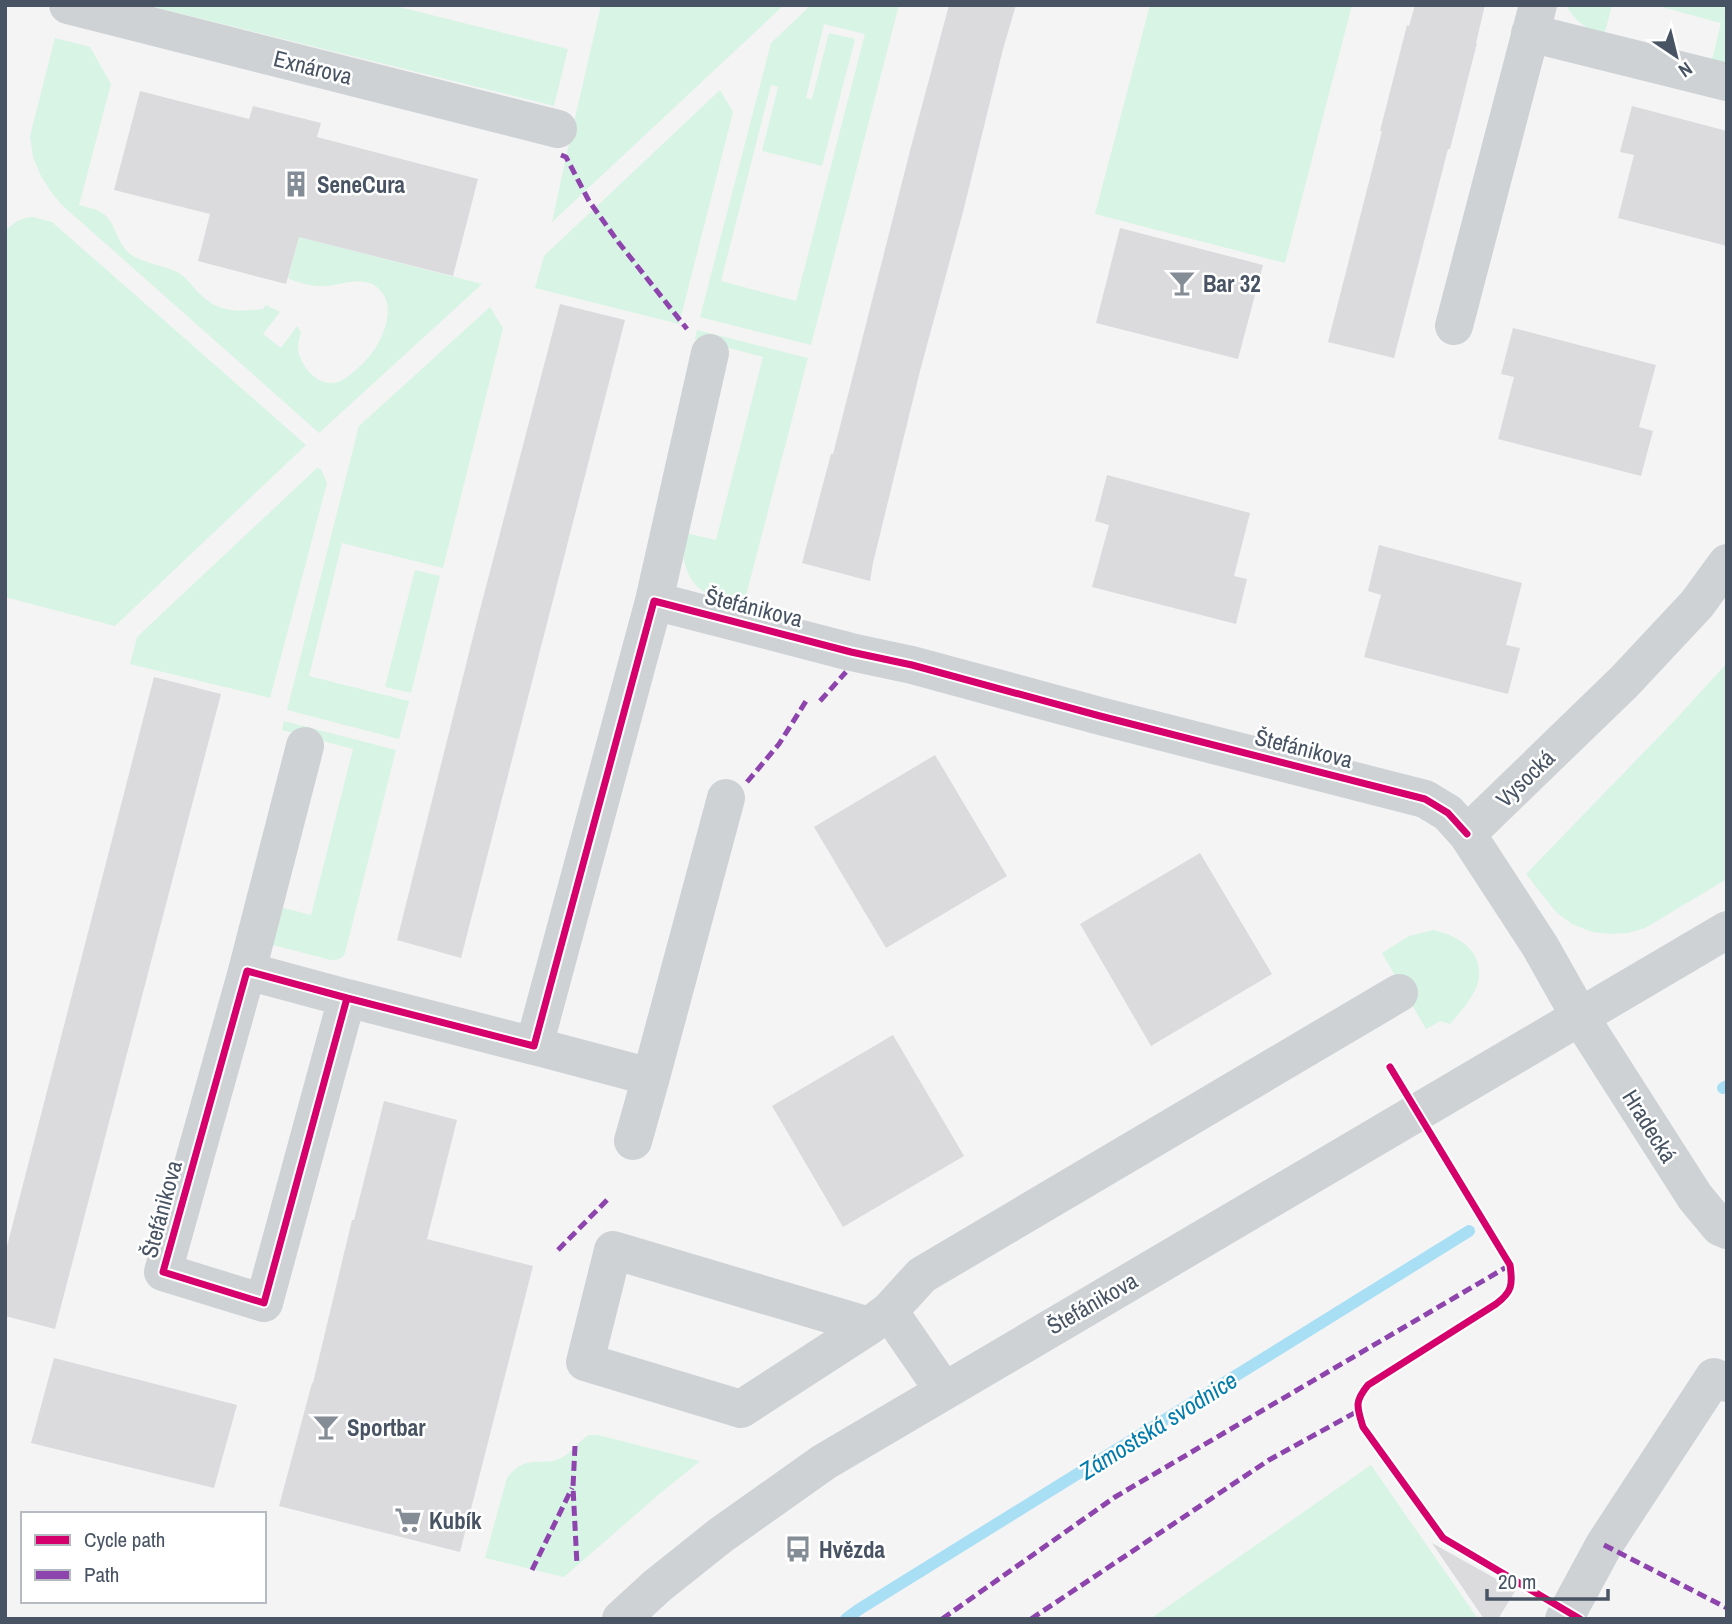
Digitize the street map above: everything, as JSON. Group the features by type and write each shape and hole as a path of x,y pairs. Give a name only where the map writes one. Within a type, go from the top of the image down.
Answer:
{"street":[{"name":"Exnárova","path":"68,5 558,129"},
{"path":"1454,326 1534,19 1727,82"},
{"path":"534,1046 654,601 710,353"},
{"name":"Vysocká","path":"1467,834 1624,682 1696,604 1727,563"},
{"name":"Štefánikova","path":"654,601 912,665 1426,799 1448,813 1467,834"},
{"name":"Štefánikova","path":"305,746 247,971 163,1272 264,1303 347,998"},
{"path":"633,1141 726,797"},
{"path":"1467,834 1540,946 1580,1017"},
{"name":"Štefánikova","path":"621,1619 657,1586 721,1535 814,1469 1727,930"},
{"path":"247,971 651,1077"},
{"path":"944,1391 879,1319 613,1250 585,1362 741,1409 879,1319 922,1275 1399,993"},
{"name":"Hradecká","path":"1580,1017 1695,1197 1720,1227 1727,1230"},
{"path":"1564,1619 1604,1545 1714,1377 1727,1383"}],"green space":[{"path":"146,5 391,5 568,49 554,106"},
{"path":"601,5 784,5 552,222 566,157"},
{"path":"811,5 899,5 811,345 700,317 771,43","holes":["824,24 865,34 796,301 721,281 771,85 778,87 762,151 822,166 855,39 829,33 812,99 806,98"]},
{"path":"1150,5 1352,5 1285,263 1095,214"},
{"path":"1566,5 1612,5 1604,36 1582,24"},
{"path":"1654,5 1727,5 1727,67 1711,64 1721,23"},
{"path":"55,38 90,47 111,84 79,205 105,215 130,254 179,273 206,300 221,308 245,311 263,309 266,305 280,312 263,334 281,348 297,326 301,333 298,351 309,372 316,378 328,383 340,381 368,358 383,334 388,315 387,306 380,290 366,282 320,286 288,278 299,237 482,284 319,433 62,205 51,192 33,157 30,136"},
{"path":"720,90 733,112 679,324 535,288 544,256"},
{"path":"33,217 52,222 306,445 115,626 5,597 5,231 18,221"},
{"path":"490,307 503,328 443,568 342,543 309,676 409,701 399,739 287,710 359,426"},
{"path":"697,330 808,358 744,603 711,595 695,584 686,569 682,532 716,540 763,357 695,339"},
{"path":"317,468 321,469 327,483 270,698 130,664 137,637"},
{"path":"415,570 440,576 411,693 385,687"},
{"path":"1727,663 1727,879 1645,928 1628,933 1592,932 1572,924 1556,912 1526,874"},
{"path":"284,721 396,750 345,953 338,959 331,960 273,945 276,906 311,915 353,749 282,730"},
{"path":"1433,930 1458,939 1471,951 1479,967 1479,977 1472,996 1450,1024 1440,1021 1426,1029 1382,953 1409,936"},
{"path":"589,1435 700,1461 564,1577 485,1558 507,1478 522,1465 563,1457"},
{"path":"1371,1465 1478,1619 1150,1619"}],"building":[{"path":"949,5 1016,5 920,371 870,581 802,563 833,454"},
{"path":"1415,5 1485,5 1394,358 1328,342 1407,25 1409,26"},
{"name":"SeneCura","path":"140,91 249,119 253,106 321,123 317,137 478,179 453,276 299,237 286,284 198,261 210,214 114,190"},
{"path":"1632,106 1727,131 1727,246 1618,218 1634,155 1620,152"},
{"name":"Bar 32","path":"1120,228 1263,265 1238,359 1096,323"},
{"path":"560,304 625,320 461,958 397,940"},
{"path":"1513,328 1656,365 1639,427 1653,431 1641,476 1498,439 1514,377 1501,374"},
{"path":"1107,475 1250,513 1234,576 1247,579 1236,624 1092,587 1109,525 1095,521"},
{"path":"1379,545 1522,583 1506,645 1520,648 1508,694 1364,657 1381,595 1368,591"},
{"path":"154,677 221,694 55,1329 5,1316 5,1254"},
{"path":"935,755 1007,876 886,948 814,827"},
{"path":"1200,853 1272,974 1151,1046 1080,924"},
{"path":"893,1035 964,1156 843,1227 772,1106"},
{"path":"384,1101 457,1120 427,1239 533,1266 460,1552 279,1506"},
{"path":"54,1358 237,1405 214,1488 31,1443"},
{"path":"1432,1543 1516,1590 1498,1619 1484,1619"}],"waterway":[{"name":"Zámostská svodnice","path":"1723,1088 1727,1086"},
{"name":"Zámostská svodnice","path":"846,1619 1469,1231"}],"marked path":[{"path":"561,155 566,157 589,201 619,243 687,329"},
{"path":"820,701 846,672"},
{"path":"747,782 779,744 808,698"},
{"path":"558,1250 609,1198"},
{"path":"942,1619 1115,1497 1510,1265"},
{"path":"1031,1619 1269,1460 1358,1411"},
{"path":"575,1446 573,1487 577,1565"},
{"path":"532,1570 572,1488"},
{"path":"1604,1545 1727,1608"}],"cycle path":[{"path":"347,998 247,971 163,1272 264,1303 347,998 534,1046 654,601 912,665 1425,799 1448,813 1467,834"},
{"path":"1390,1067 1510,1265 1511,1283 1508,1292 1496,1304 1368,1385 1360,1396 1358,1405 1363,1427 1443,1538 1580,1619"}],"place":[{"name":"SeneCura","path":"296,184"},
{"name":"Bar 32","path":"1182,283"},
{"name":"Sportbar","path":"326,1427"},
{"name":"Kubík","path":"408,1520"},
{"name":"Hvězda","path":"798,1549"}]}
